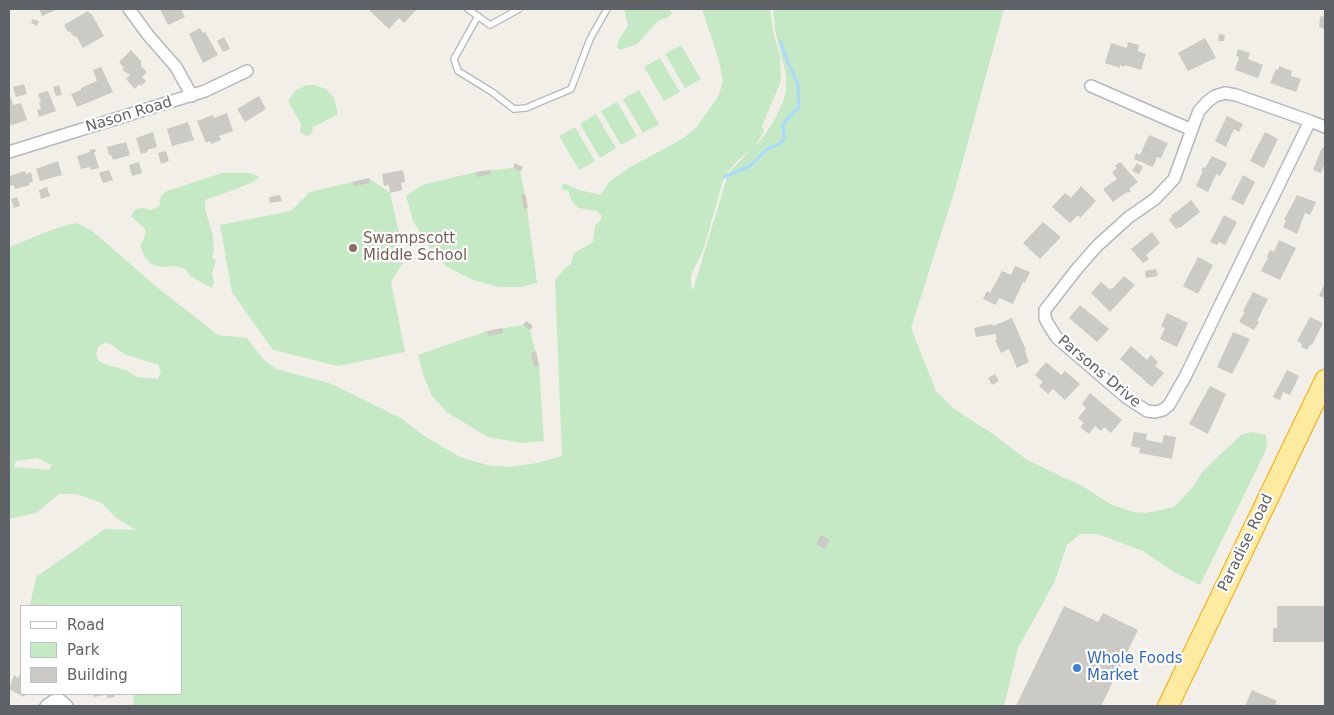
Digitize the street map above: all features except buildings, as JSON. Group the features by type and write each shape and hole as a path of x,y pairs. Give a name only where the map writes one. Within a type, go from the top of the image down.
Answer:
{"highway":[{"name":"Paradise Road","path":"1168,706 1325,380"}],"street":[{"path":"129,9 148,35 176,67 192,96"},
{"name":"Nason Road","path":"9,152 192,96 221,85 247,71"},
{"path":"1091,86 1192,130"},
{"name":"Parsons Drive","path":"1310,121 1175,396 1163,410 1156,412 1147,411 1127,398 1051,331 1045,318 1046,310 1076,270 1118,226 1155,199 1174,179 1192,130 1206,102 1215,96 1225,93 1236,94 1310,121 1325,127"},
{"path":"46,706 53,701 60,700 67,706"}],"lane":[{"path":"468,9 490,25 520,9"},
{"path":"478,16 454,59 458,71 492,92 514,109 526,108 571,89 590,39 607,9"}],"green space":[{"path":"624,9 669,9 672,13 669,17 658,21 637,44 620,50 617,47 619,39 628,26"},
{"path":"702,9 770,9 773,31 780,56 781,81 762,126 764,132 753,148 764,136 775,119 786,90 786,75 775,30 773,9 1004,9 956,186 911,328 936,391 954,409 993,434 1027,460 1084,487 1110,504 1133,512 1146,513 1174,507 1192,488 1203,471 1241,435 1252,432 1266,435 1267,448 1200,585 1174,572 1143,551 1098,534 1080,534 1067,545 1055,581 1018,648 1004,706 134,706 133,695 182,695 182,605 30,605 36,577 105,529 136,530 115,517 102,503 77,494 59,494 36,513 9,519 9,247 57,228 76,223 91,230 159,289 218,335 247,338 263,359 276,369 329,383 401,418 424,436 460,457 487,465 508,467 537,463 562,456 555,280 571,264 574,253 593,242 595,225 602,216 597,211 579,208 574,204 569,191 561,189 564,183 579,190 601,195 609,182 627,169 682,139 696,128 719,95 723,82 718,57","holes":["752,148 728,174 693,290 691,287 691,275 703,251 724,177 737,161","106,342 124,354 158,365 161,371 158,379 137,377 126,370 104,364 98,360 96,354 98,347","36,458 52,465 49,470 14,467 16,461"]},
{"path":"681,45 701,79 685,88 665,54"},
{"path":"660,58 680,92 664,101 644,67"},
{"path":"307,85 326,89 334,98 337,115 313,127 312,133 307,136 300,132 301,124 288,101 296,90"},
{"path":"639,90 659,124 643,133 623,99"},
{"path":"617,102 637,136 621,145 601,111"},
{"path":"596,114 616,148 600,158 580,124"},
{"path":"575,127 595,161 579,170 559,136"},
{"path":"513,168 520,172 525,194 537,283 521,287 499,287 473,280 447,267 429,247 413,221 406,196 422,185 476,172"},
{"path":"222,173 250,173 259,177 255,181 205,200 205,209 213,236 214,252 212,257 216,261 212,273 214,283 212,288 192,277 184,268 174,266 162,267 151,264 140,246 146,230 131,216 136,209 151,210 159,206 161,196 167,191"},
{"path":"369,178 390,193 405,259 391,282 405,352 338,366 273,350 232,292 220,225 291,211 310,192"},
{"path":"523,325 530,330 539,366 544,441 521,443 488,437 448,413 432,396 418,355 487,331"}],"waterway":[{"path":"724,177 750,166 766,150 781,143 784,139 783,124 799,107 798,84 781,42"}],"place":[{"name":"Swampscott Middle School","path":"353,248"},
{"name":"Whole Foods Market","path":"1077,668"}]}
